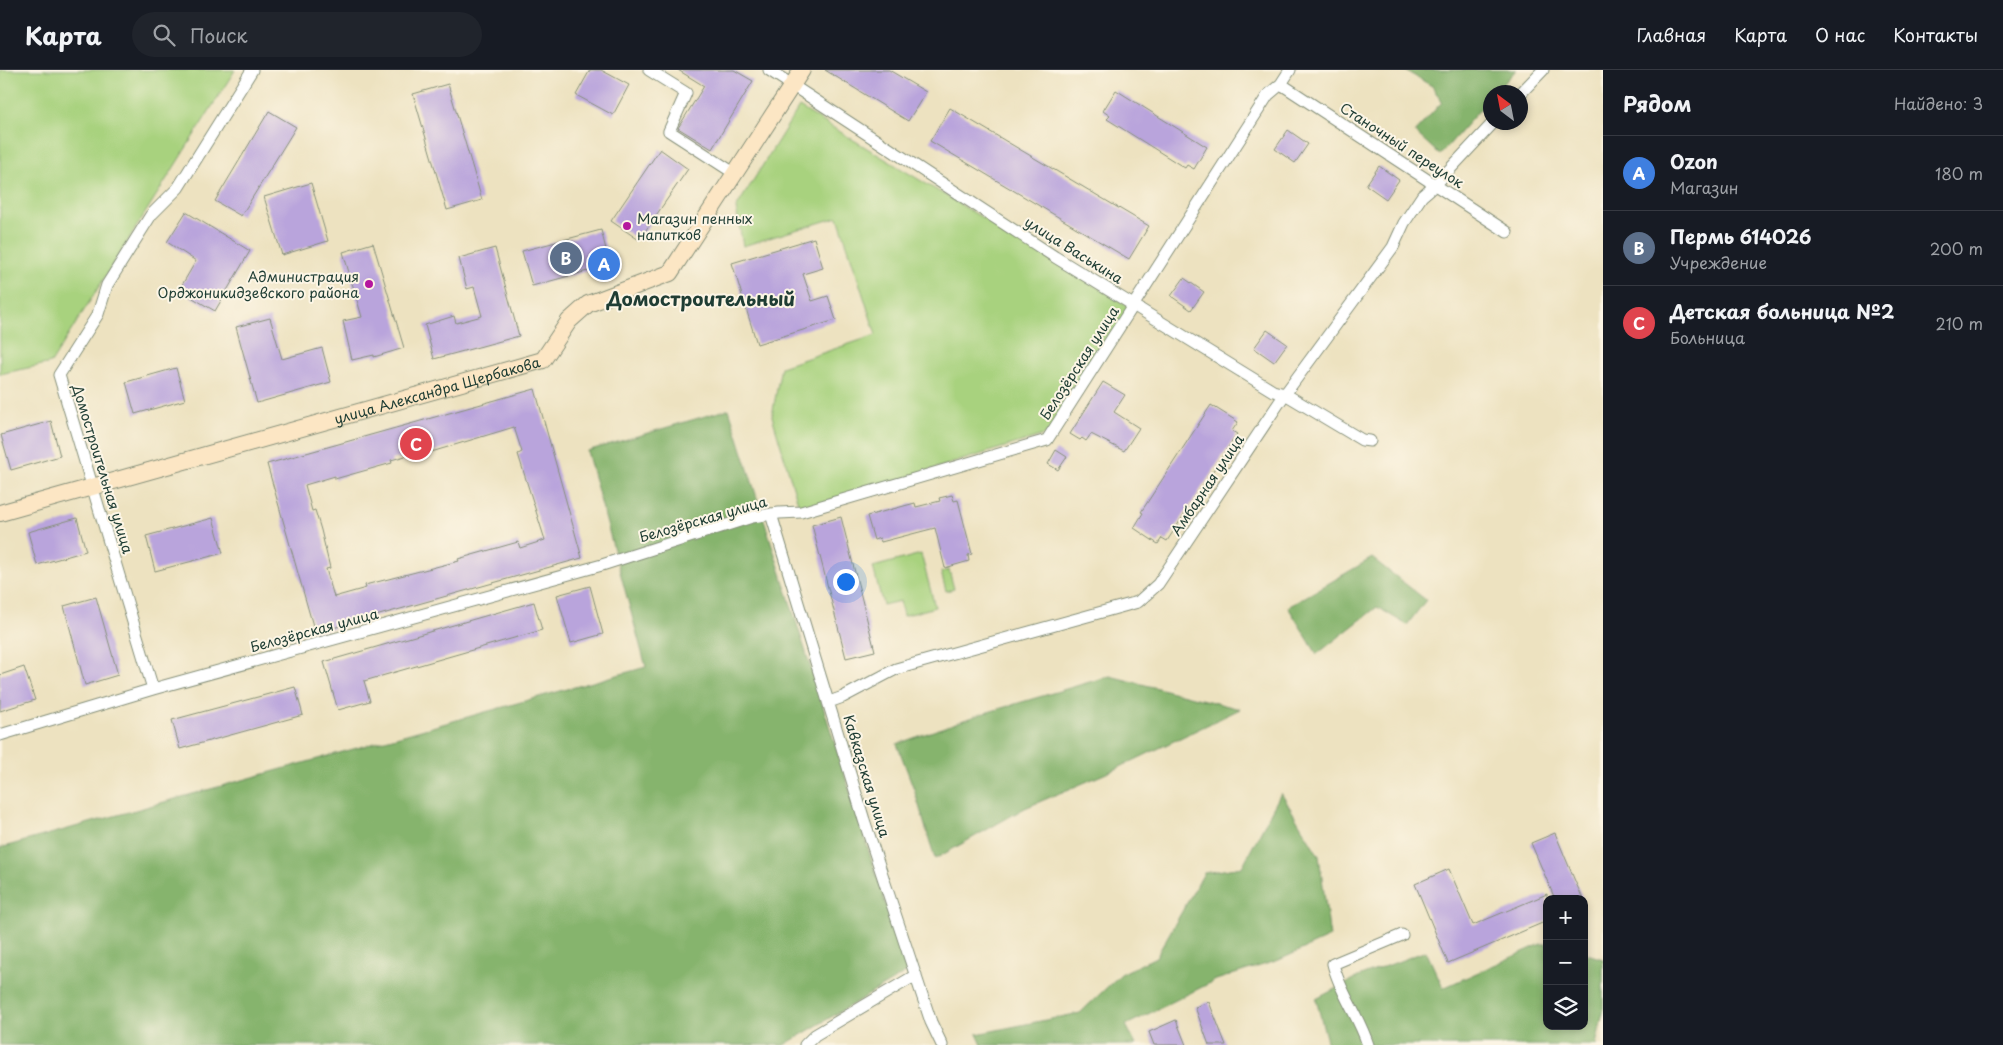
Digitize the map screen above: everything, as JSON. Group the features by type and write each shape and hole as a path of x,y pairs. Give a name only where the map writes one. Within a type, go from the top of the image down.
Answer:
{"street":[{"name":"Домостроительная улица","path":"153,689 59,375 98,314 107,285 146,223 178,188 252,70"},
{"path":"649,70 686,93 669,131 734,172"},
{"name":"улица Васькина","path":"769,70 1039,247 1273,391 1286,394 1362,440 1370,441"},
{"name":"улица Александра Щербакова","path":"0,513 543,360 569,322 588,304 670,273 802,70"},
{"name":"Белозёрская улица","path":"0,735 153,689 593,568 752,517 801,512 1047,440 1268,95 1281,84 1290,70"},
{"path":"1528,86 1543,70"},
{"name":"Станочный переулок","path":"1281,84 1507,232"},
{"name":"Амбарная улица","path":"829,702 843,697 896,669 1138,602 1158,584 1286,394 1393,247 1404,222 1422,196 1436,184 1487,130"},
{"name":"Кавказская улица","path":"771,514 864,820 916,975 942,1045"},
{"path":"1368,1045 1365,1034 1338,982 1333,964 1402,935"},
{"path":"804,1045 815,1035 916,975"}],"green space":[{"path":"0,70 235,70 51,363 0,374"},
{"path":"1404,70 1516,70 1502,85 1483,85 1483,106 1440,155 1415,132 1442,102 1432,86"},
{"path":"799,107 1130,307 1050,433 800,510 772,416 781,367 876,335 838,217 743,246 736,208"},
{"path":"729,409 907,972 784,1045 0,1045 0,848 646,667 587,451"},
{"path":"921,554 935,607 903,616 900,601 883,605 873,567"},
{"path":"1372,558 1426,600 1407,625 1377,607 1317,654 1288,607"},
{"path":"949,570 954,589 946,591 941,572"},
{"path":"1110,676 1240,709 1116,769 1025,808 935,859 914,789 897,744 978,715"},
{"path":"1281,793 1319,856 1330,937 1279,960 1216,980 1126,1025 1136,1045 982,1045 977,1034 1080,1013 1121,974 1156,957 1204,873 1242,867"},
{"path":"1543,944 1543,1030 1588,1030 1588,954 1603,959 1603,1012 1596,1045 1328,1045 1316,999 1358,977 1426,951 1443,988"}],"building":[{"path":"590,70 601,70 629,85 613,115 576,95"},
{"path":"678,70 734,70 753,81 712,149 678,128 704,86"},
{"path":"825,70 889,70 926,92 908,121"},
{"path":"448,84 482,200 447,210 413,94"},
{"path":"1116,90 1207,147 1194,169 1187,165 1185,168 1107,119 1110,116 1103,111"},
{"path":"950,108 1149,226 1129,259 930,141"},
{"path":"269,111 296,127 241,216 215,201"},
{"path":"1288,130 1308,144 1295,163 1275,149"},
{"path":"660,149 688,169 639,240 611,221"},
{"path":"1379,166 1399,180 1386,199 1366,185"},
{"path":"311,183 328,241 282,255 264,197"},
{"path":"186,212 250,251 215,311 179,290 196,261 167,242"},
{"path":"601,230 610,265 532,286 522,251"},
{"path":"814,238 823,268 803,274 812,301 828,296 836,320 757,344 732,263"},
{"name":"Администрация Орджоникидзевского района","path":"373,243 404,348 374,357 374,355 352,360 343,321 362,317 343,252"},
{"path":"495,248 519,336 434,359 425,325 454,316 456,323 482,316 474,287 467,289 459,258"},
{"path":"1184,278 1204,292 1191,310 1171,296"},
{"path":"270,318 282,359 322,348 331,382 257,403 236,327"},
{"path":"1267,330 1287,344 1274,362 1254,348"},
{"path":"176,368 185,400 135,414 126,382"},
{"path":"1103,382 1125,395 1114,412 1139,428 1124,451 1091,434 1086,441 1070,434"},
{"path":"535,389 582,558 315,633 267,464","holes":["514,427 522,452 518,454 545,540 520,548 518,542 458,559 459,561 365,585 366,588 334,597 326,569 330,568 321,530 315,510 312,511 305,485 335,476 335,479 392,463 391,460 427,450 428,453"]},
{"path":"1211,405 1238,422 1232,431 1237,434 1167,541 1162,538 1158,544 1134,528 1143,513 1141,512"},
{"path":"51,421 60,456 11,470 1,435"},
{"path":"1056,450 1067,457 1058,470 1048,464"},
{"path":"952,495 954,501 958,500 972,554 968,555 969,561 945,568 935,528 881,542 880,538 874,540 867,516 915,503 916,507 940,501 939,498"},
{"path":"841,517 875,651 846,658 812,525"},
{"path":"77,518 86,551 37,565 28,532"},
{"path":"213,518 223,553 155,571 146,536"},
{"path":"590,586 603,634 571,643 557,595"},
{"path":"96,597 118,675 85,685 64,606"},
{"path":"534,602 542,630 364,681 370,701 338,710 324,662"},
{"path":"24,667 35,700 0,711 0,675"},
{"path":"295,687 303,715 180,749 172,720"},
{"path":"1555,833 1581,895 1553,895 1531,843"},
{"path":"1449,869 1473,925 1543,896 1543,923 1448,963 1415,884"},
{"path":"1209,1002 1226,1045 1209,1045 1195,1007"},
{"path":"1176,1020 1186,1045 1154,1045 1149,1032"}],"place":[{"name":"Магазин пенных напитков","path":"627,226"},
{"name":"Пермь 614026","path":"566,258"},
{"name":"Ozon","path":"604,264"},
{"name":"Администрация Орджоникидзевского района","path":"369,284"},
{"name":"Детская больница №2","path":"416,444"}],"district":[{"name":"Домостроительный","path":"701,298"}]}
